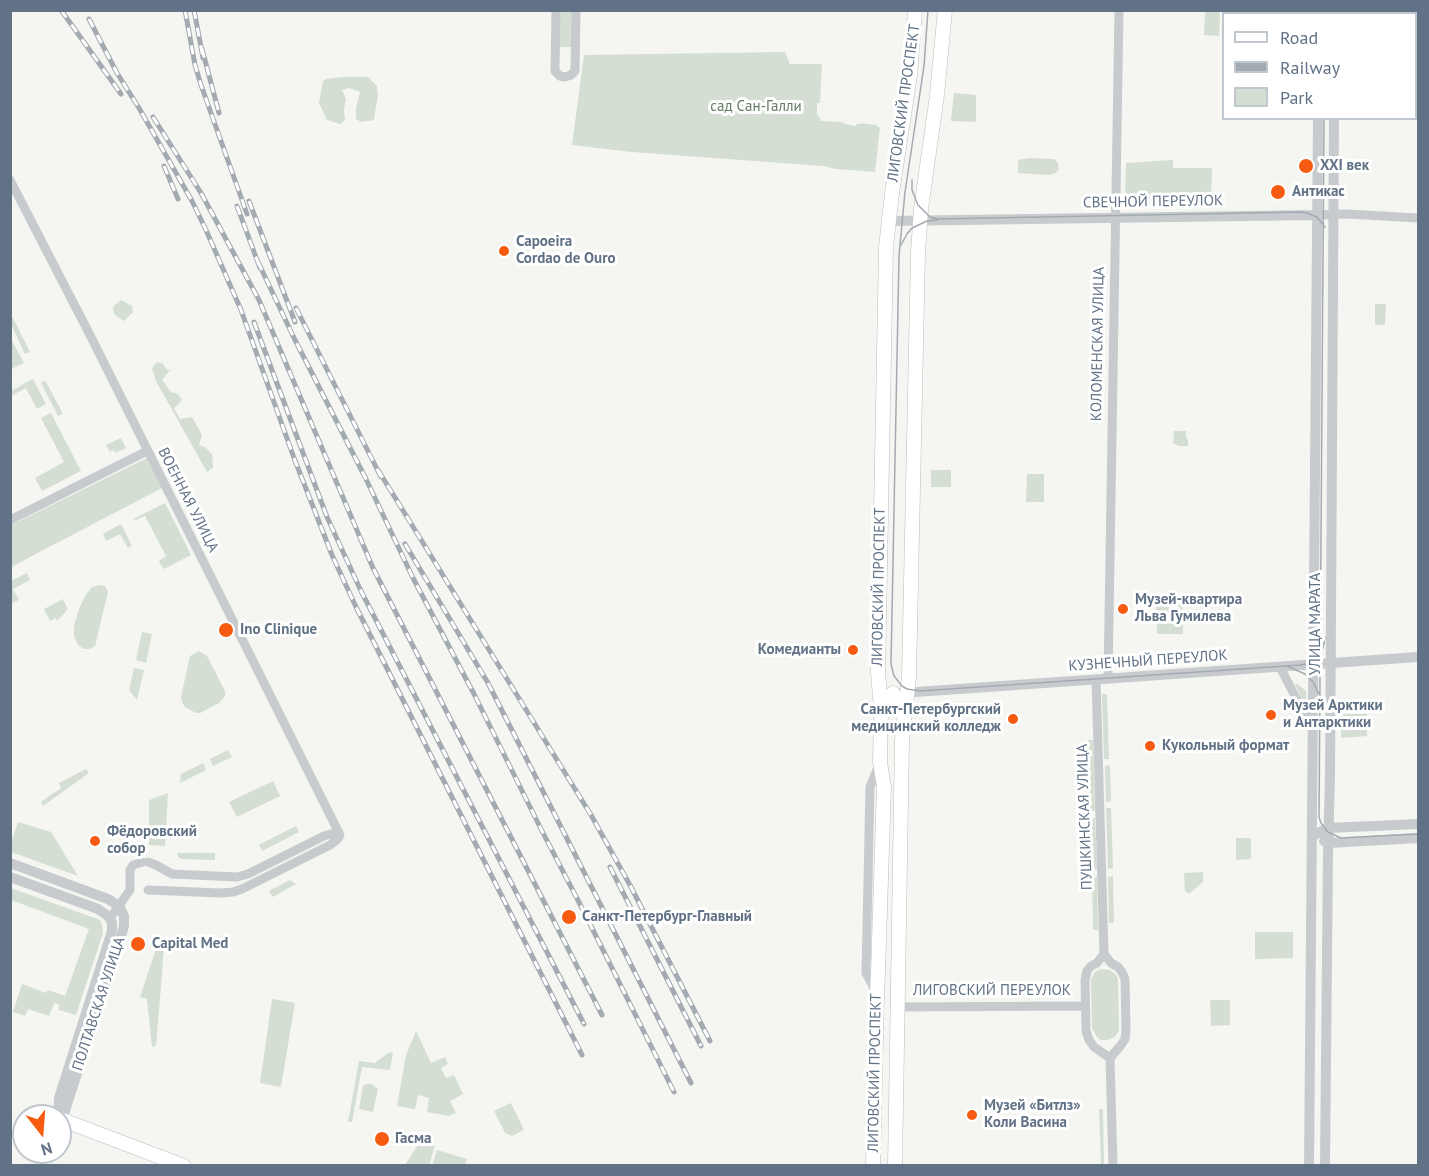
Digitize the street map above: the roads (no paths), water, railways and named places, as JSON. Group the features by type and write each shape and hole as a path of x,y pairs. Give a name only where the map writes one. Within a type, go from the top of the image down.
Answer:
{"main road":[{"name":"ЛИГОВСКИЙ ПРОСПЕКТ","path":"895,1162 904,713 878,672 878,629 888,221 910,75 915,10"},
{"name":"ЛИГОВСКИЙ ПРОСПЕКТ","path":"874,1162 884,787 880,762 881,709 909,677 916,295 920,221 937,95 945,10"},
{"path":"72,1123 184,1166"},
{"path":"874,1162 895,1162"}],"street":[{"path":"556,10 555,71 565,77 575,71 576,10"},
{"name":"КОЛОМЕНСКАЯ УЛИЦА","path":"1108,679 1119,10"},
{"name":"УЛИЦА МАРАТА","path":"1309,1166 1318,120"},
{"name":"УЛИЦА МАРАТА","path":"1325,1166 1334,120"},
{"name":"ВОЕННАЯ УЛИЦА","path":"10,180 340,835"},
{"name":"СВЕЧНОЙ ПЕРЕУЛОК","path":"888,221 1334,214 1419,218"},
{"path":"10,520 147,451"},
{"name":"КУЗНЕЧНЫЙ ПЕРЕУЛОК","path":"893,693 1419,657"},
{"name":"УЛИЦА МАРАТА","path":"1280,667 1312,729"},
{"name":"ПУШКИНСКАЯ УЛИЦА","path":"1096,679 1104,954"},
{"path":"1312,836 1329,828 1419,824"},
{"path":"10,877 98,909 110,918 130,890 130,870 133,865 146,862 172,874 237,877 248,874 324,836 334,833 340,835 330,845 233,892 130,890"},
{"path":"1312,836 1328,843 1419,838"},
{"path":"10,863 112,900 119,906"},
{"name":"ПОЛТАВСКАЯ УЛИЦА","path":"65,1104 124,926 124,916 119,906"},
{"name":"ПОЛТАВСКАЯ УЛИЦА","path":"59,1104 59,1098 112,931 110,918"},
{"path":"1104,954 1125,978 1125,1039 1122,1046 1109,1054 1094,1047 1086,1031 1084,980 1091,966 1097,963 1104,954"},
{"path":"1097,963 1111,963"},
{"name":"ЛИГОВСКИЙ ПЕРЕУЛОК","path":"898,1007 1085,1006"},
{"path":"1109,1054 1113,1166"}],"tram line":[{"path":"928,10 924,66 905,192 899,256 891,664 894,676 907,689 920,691 1300,665 1307,664 1317,657 1323,648 1325,637"},
{"path":"1324,120 1319,817 1328,832 1341,838 1418,834"},
{"path":"912,180 912,190 918,205 930,217 938,219 1301,212 1317,217 1325,227"},
{"path":"901,245 912,228 927,221 938,220"},
{"path":"1289,667 1305,674 1313,682 1319,694"}],"railway":[{"path":"61,10 121,94"},
{"path":"185,10 201,85 247,214"},
{"path":"194,10 203,58"},
{"path":"89,19 117,73 192,201 206,230 241,310 294,458 332,555 582,1055"},
{"path":"202,49 219,113"},
{"path":"153,117 201,193 259,300 373,568 602,1015"},
{"path":"164,166 178,199"},
{"path":"249,201 295,322"},
{"path":"237,206 260,268"},
{"path":"258,262 413,578 474,694 674,1092"},
{"path":"296,308 381,477"},
{"path":"254,322 327,517 361,591 584,1024"},
{"path":"378,470 591,815 631,887 710,1041"},
{"path":"405,544 488,683 691,1083"},
{"path":"610,867 701,1046"}],"place":[{"name":"XXI век","path":"1306,166"},
{"name":"Антикас","path":"1278,192"},
{"name":"Capoeira Cordao de Ouro","path":"504,251"},
{"name":"Музей-квартира Льва Гумилева","path":"1123,609"},
{"name":"Ino Clinique","path":"226,630"},
{"name":"Комедианты","path":"853,650"},
{"name":"Музей Арктики и Антарктики","path":"1271,715"},
{"name":"Санкт-Петербургский медицинский колледж","path":"1013,719"},
{"name":"Кукольный формат","path":"1150,746"},
{"name":"Фёдоровский собор","path":"95,841"},
{"name":"Санкт-Петербург-Главный","path":"569,917"},
{"name":"Capital Med","path":"138,944"},
{"name":"Музей «Битлз» Коли Васина","path":"972,1115"},
{"name":"Гасма","path":"382,1139"}],"park label":[{"name":"сад Сан-Галли","path":"756,107"}]}
